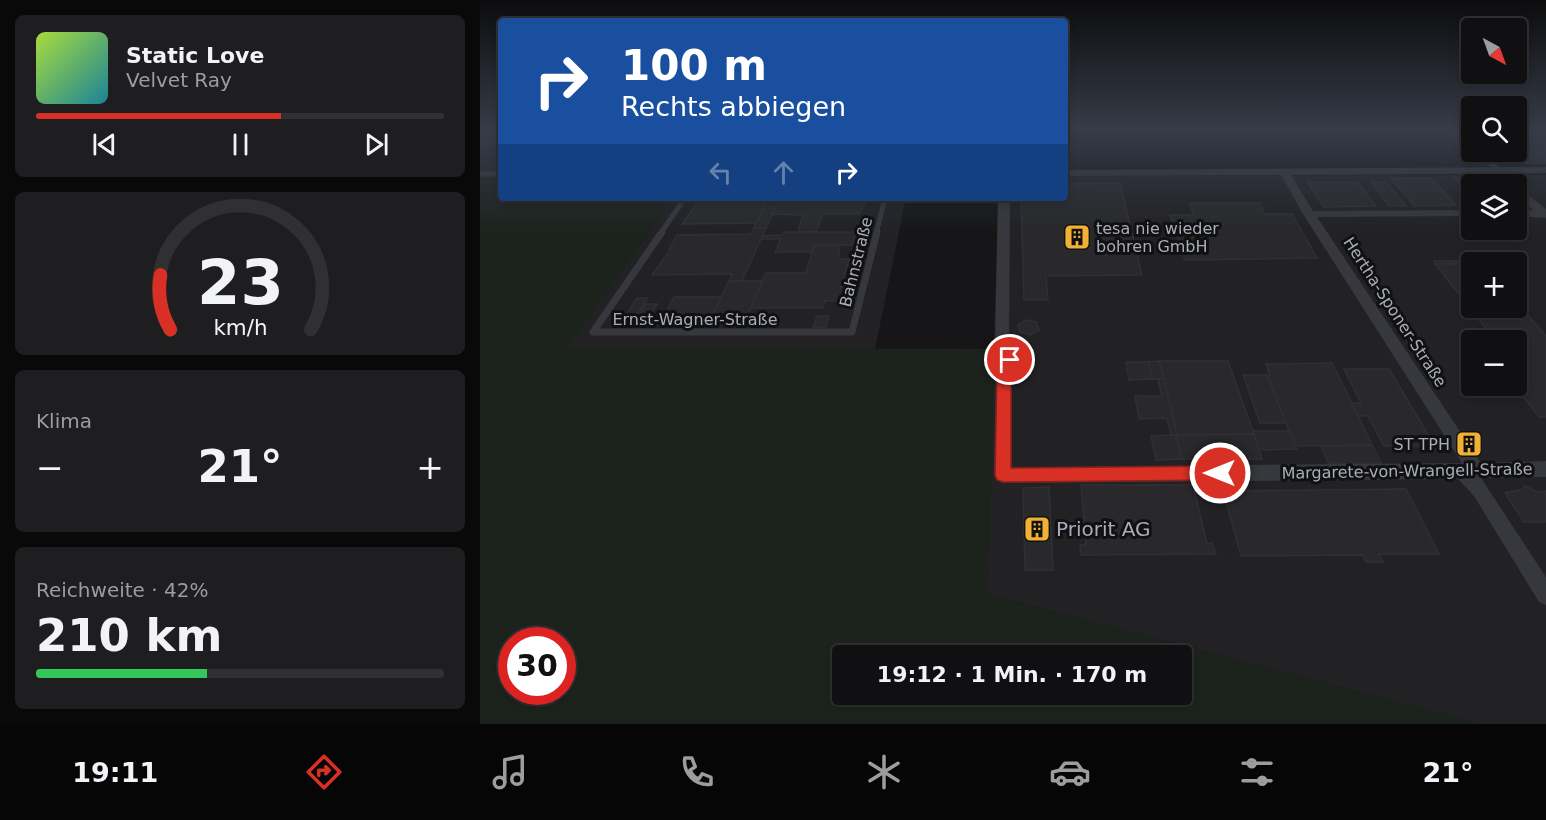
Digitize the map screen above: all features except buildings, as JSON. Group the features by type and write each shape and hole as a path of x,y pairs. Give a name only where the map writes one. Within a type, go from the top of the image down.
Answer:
{"street":[{"path":"1498,170 1502,174"},
{"path":"1068,173 1546,170"},
{"name":"Hertha-Sponer-Straße","path":"1285,173 1546,595"},
{"path":"1527,197 1544,211"},
{"path":"1002,347 1004,201"},
{"path":"1527,212 1544,211"},
{"path":"1310,214 1461,213"},
{"name":"Margarete-von-Wrangell-Straße","path":"1023,356 1010,360 1004,369 1003,475 1546,469"}],"lane":[{"path":"1491,164 1498,170"},
{"path":"480,174 498,174"},
{"name":"Ernst-Wagner-Straße","path":"683,201 593,332 852,332"},
{"name":"Bahnstraße","path":"852,332 884,201"}],"shaded area":[{"path":"480,164 498,164 498,201 905,201 875,349 566,348 480,224"},
{"path":"1461,175 1461,240 1527,240 1527,175 1546,175 1546,724 1481,724 1192,648 1192,645 1181,645 987,594 998,201 1068,201 1068,176"},
{"path":"480,177 498,177 498,201 672,201 567,348 995,349 987,594 1181,645 832,645 832,705 1192,705 1192,648 1481,724 480,724"}],"place":[{"name":"tesa nie wieder bohren GmbH","path":"1077,237"},
{"name":"ST TPH","path":"1469,444"},
{"name":"Priorit AG","path":"1037,529"}],"route":[{"path":"1010,360 1004,369 1003,475 1220,473"}]}
